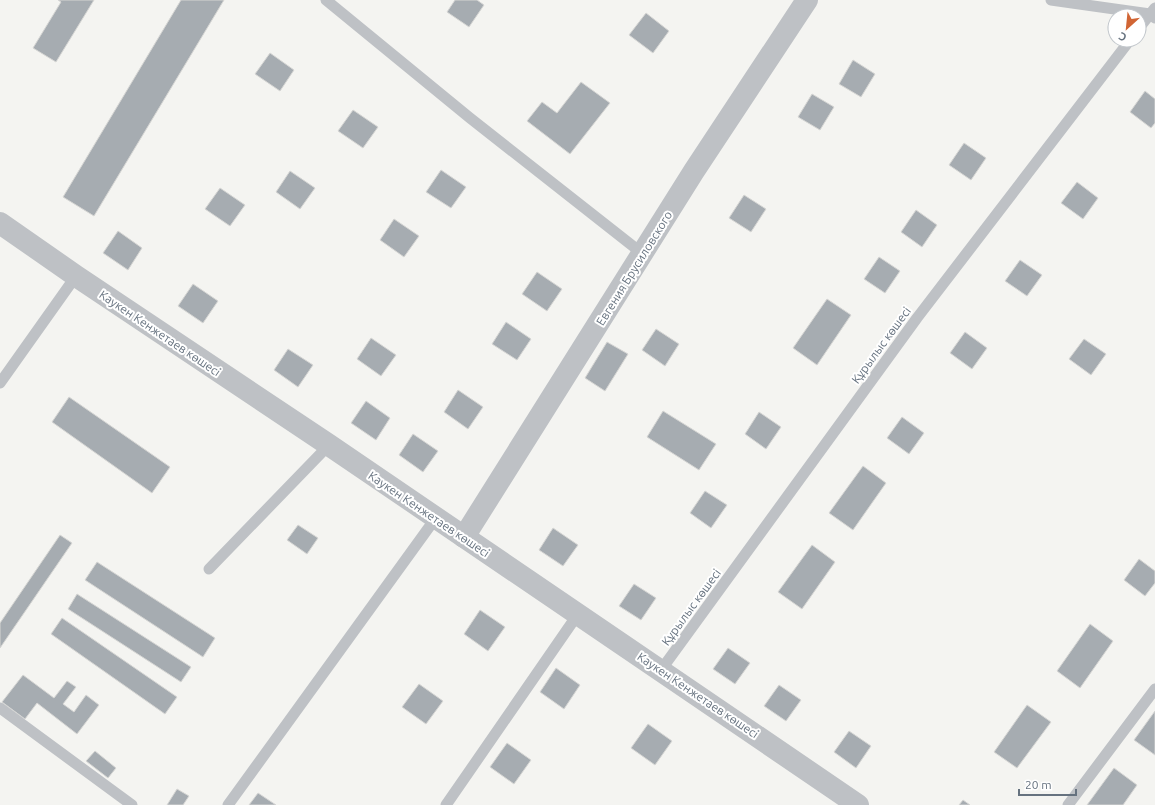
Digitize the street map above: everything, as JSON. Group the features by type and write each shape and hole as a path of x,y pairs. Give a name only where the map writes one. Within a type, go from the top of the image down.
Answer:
{"street":[{"name":"Евгения Брусиловского","path":"464,537 643,254 799,3"},
{"name":"Каукен Кенжетаев көшесі","path":"0,223 858,805"}],"lane":[{"path":"326,0 470,118 643,254"},
{"path":"1051,0 1153,14"},
{"name":"Құрылыс көшесі","path":"661,670 917,318 1124,48"},
{"path":"0,383 76,276"},
{"path":"209,569 329,445"},
{"path":"228,805 435,519"},
{"path":"446,805 578,614"},
{"path":"1068,805 1155,689"},
{"path":"0,708 132,805"}],"building":[{"path":"58,0 94,0 56,62 33,48 61,2"},
{"path":"181,0 224,0 94,216 63,197"},
{"path":"455,0 477,0 484,5 469,27 447,12"},
{"path":"646,13 669,31 653,53 629,35"},
{"path":"270,53 294,70 280,91 255,74"},
{"path":"853,60 875,74 861,97 839,84"},
{"path":"581,82 610,103 570,154 527,121 542,102 557,113"},
{"path":"1145,91 1155,99 1155,123 1151,128 1130,112"},
{"path":"812,94 834,107 820,130 798,117"},
{"path":"353,110 378,127 363,148 338,131"},
{"path":"964,143 986,158 971,180 949,165"},
{"path":"441,170 466,187 451,208 426,192"},
{"path":"290,171 315,188 300,209 276,192"},
{"path":"1077,182 1098,198 1083,219 1061,203"},
{"path":"220,188 245,205 230,226 205,209"},
{"path":"744,195 766,209 751,232 729,218"},
{"path":"916,210 937,225 922,247 901,232"},
{"path":"394,219 419,236 404,257 380,240"},
{"path":"118,231 142,248 128,270 103,253"},
{"path":"879,257 900,271 885,293 864,279"},
{"path":"1020,260 1042,275 1027,296 1005,281"},
{"path":"537,272 562,289 547,311 522,294"},
{"path":"193,284 218,301 203,323 178,306"},
{"path":"827,299 851,315 817,365 793,348"},
{"path":"506,322 531,339 517,360 492,344"},
{"path":"656,329 679,344 665,366 642,350"},
{"path":"965,332 987,348 972,369 950,353"},
{"path":"371,338 396,355 381,376 357,359"},
{"path":"1084,339 1106,354 1091,375 1069,359"},
{"path":"607,342 628,354 605,391 585,378"},
{"path":"288,349 313,365 298,387 274,370"},
{"path":"458,390 483,407 468,429 444,412"},
{"path":"69,397 170,467 152,493 52,422"},
{"path":"366,401 390,418 376,440 351,423"},
{"path":"663,411 716,444 699,470 647,437"},
{"path":"759,412 781,427 766,449 745,434"},
{"path":"902,417 924,433 909,454 887,438"},
{"path":"413,434 438,451 423,472 399,455"},
{"path":"863,466 886,483 853,530 829,513"},
{"path":"705,491 727,505 711,528 690,513"},
{"path":"298,525 318,538 307,554 287,540"},
{"path":"553,528 578,545 563,566 539,550"},
{"path":"60,535 72,543 0,648 0,623"},
{"path":"812,545 835,562 802,609 778,592"},
{"path":"1139,559 1155,571 1155,583 1145,596 1124,580"},
{"path":"97,562 215,638 203,657 85,580"},
{"path":"634,584 656,598 641,620 619,606"},
{"path":"77,594 191,667 181,682 68,609"},
{"path":"480,610 505,627 488,651 464,634"},
{"path":"62,618 177,697 165,714 51,634"},
{"path":"1090,624 1113,641 1080,688 1057,671"},
{"path":"728,648 750,663 735,684 713,669"},
{"path":"556,668 580,685 564,709 540,692"},
{"path":"23,675 54,698 67,681 76,687 63,704 74,712 86,695 99,705 77,734 37,703 25,719 2,702"},
{"path":"419,684 443,701 426,724 402,707"},
{"path":"779,685 801,700 786,721 764,706"},
{"path":"1027,705 1051,722 1017,768 994,752"},
{"path":"1155,711 1155,755 1134,740"},
{"path":"648,724 672,741 655,765 631,748"},
{"path":"849,731 871,746 856,768 834,752"},
{"path":"507,743 531,760 514,784 490,767"},
{"path":"95,751 116,768 108,778 86,761"},
{"path":"1114,768 1137,785 1123,805 1087,805"},
{"path":"177,789 189,796 183,805 167,805"},
{"path":"258,793 276,805 249,805"},
{"path":"963,800 970,805 959,805"}]}
